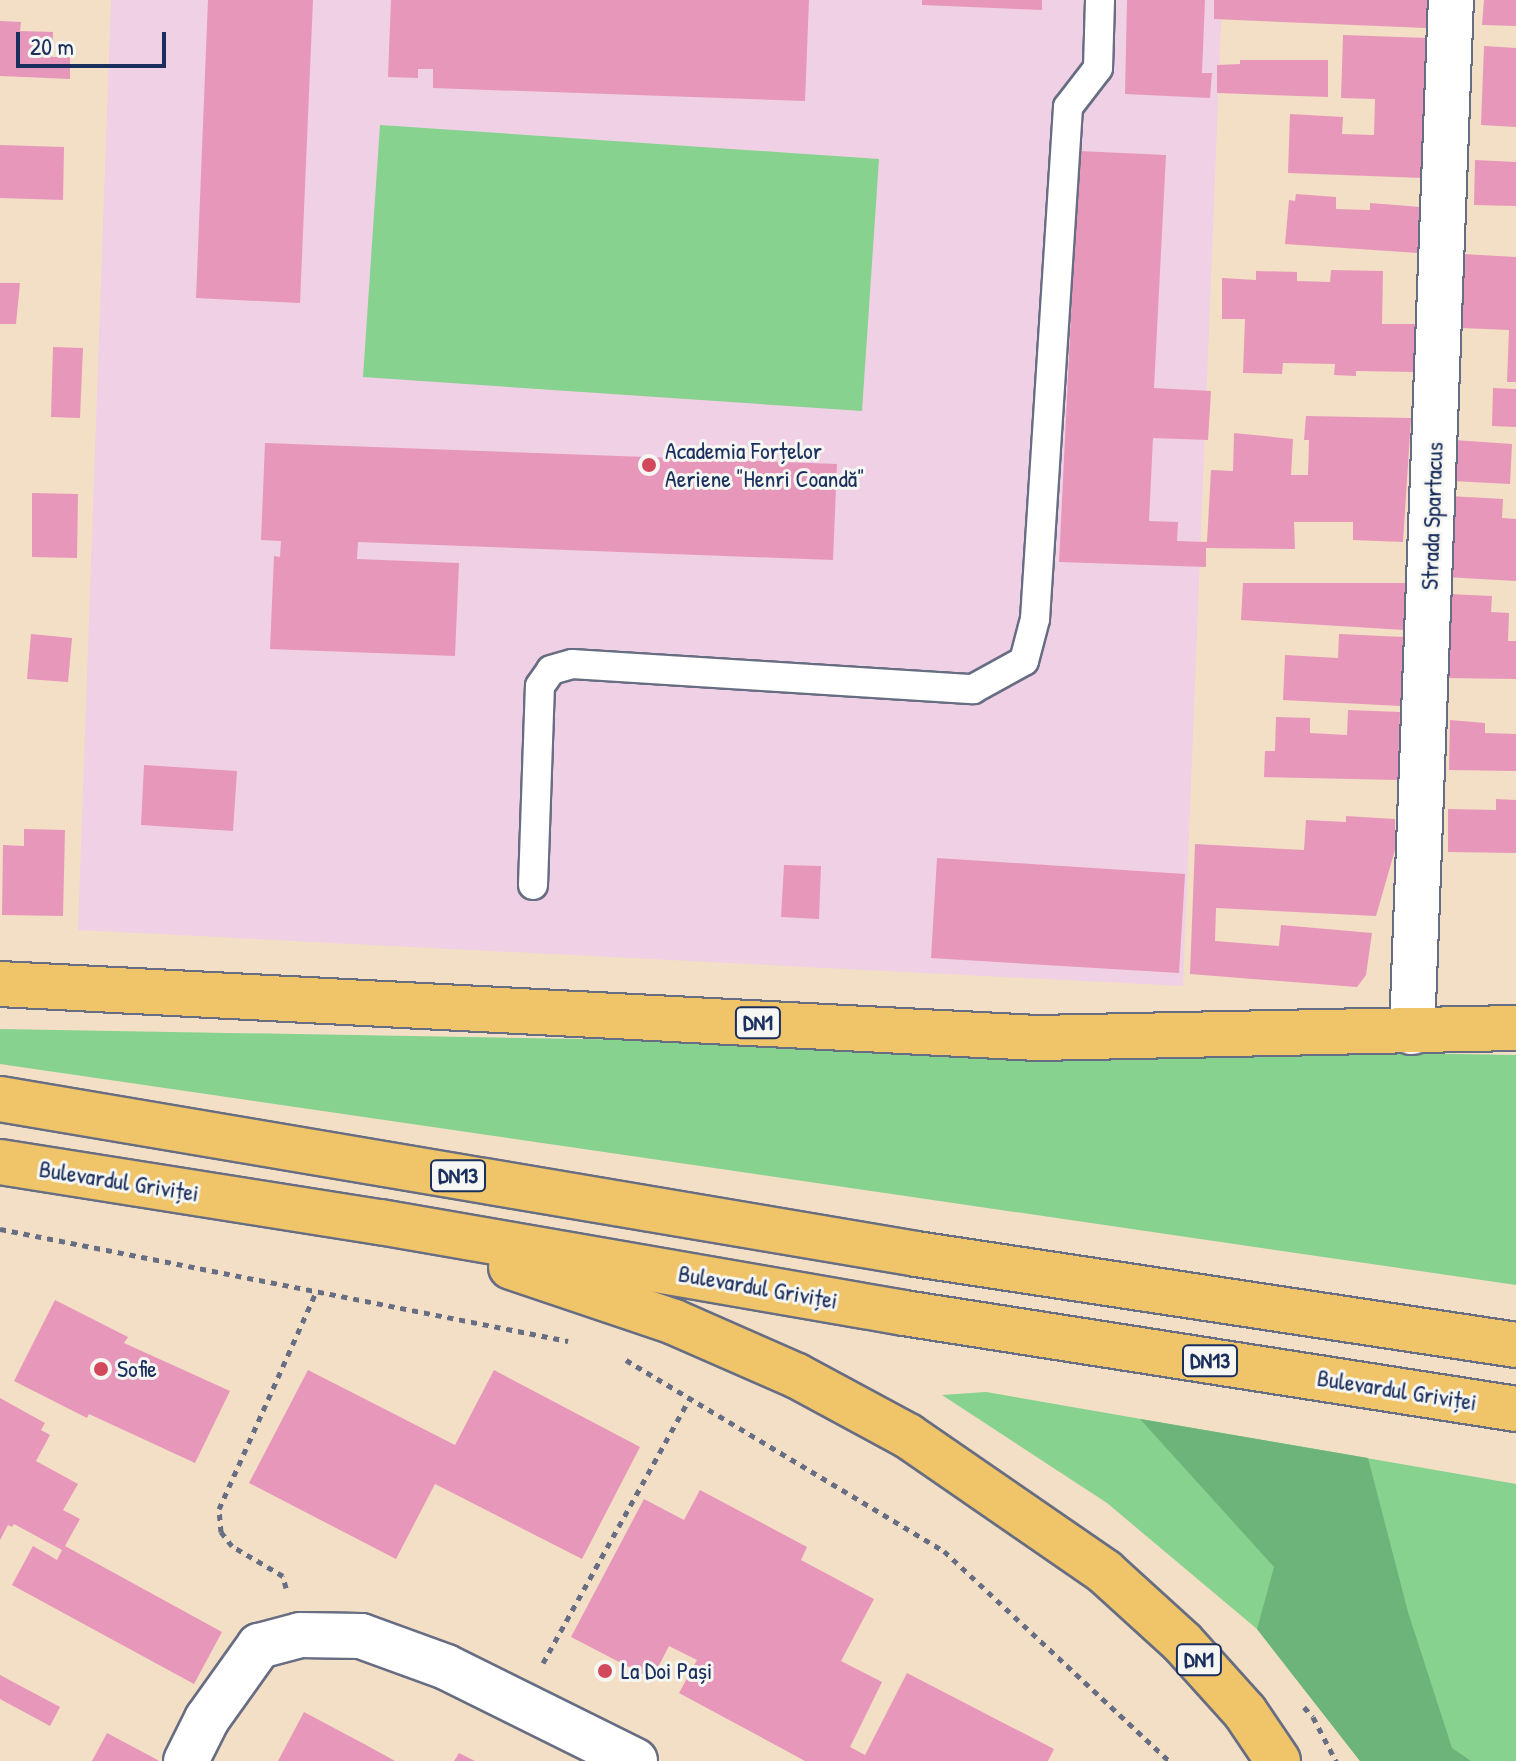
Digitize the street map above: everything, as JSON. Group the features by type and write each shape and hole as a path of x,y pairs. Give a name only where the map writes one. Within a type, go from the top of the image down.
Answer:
{"main road":[{"name":"DN1","path":"0,984 1037,1038 1516,1028"},
{"name":"DN13","path":"0,1099 916,1254 1516,1345"},
{"name":"Bulevardul Griviței","path":"3,1170 380,1222 904,1313 1516,1409"},
{"name":"DN1","path":"380,1222 674,1322 797,1376 908,1436 1105,1572 1182,1642 1245,1712 1278,1761"}],"street":[{"name":"Strada Spartacus","path":"1412,1032 1451,0"},
{"path":"186,1761 207,1719 259,1646 300,1635 361,1636 446,1667 635,1761"}],"lane":[{"path":"533,885 540,686 551,670 572,664 973,689 1024,661 1035,619 1068,107 1098,68 1100,0"}],"path":[{"path":"0,1229 577,1342"},
{"path":"300,1635 283,1576 232,1546 221,1532 219,1509 316,1292"},
{"path":"619,1356 944,1551 1169,1761"},
{"path":"520,1704 690,1398"}],"shaded area":[{"name":"Academia Forțelor Aeriene \"Henri Coandă\"","path":"111,0 1222,0 1183,986 78,930"}],"green space":[{"path":"380,125 879,159 862,411 363,377"},
{"path":"0,1029 1516,1055 1516,1285 0,1064"},
{"path":"986,1392 1516,1484 1516,1761 1360,1761 1257,1629 1107,1503 942,1395"},
{"path":"1140,1419 1368,1458 1408,1612 1452,1748 1471,1761 1360,1761 1257,1629 1274,1567"}],"building":[{"path":"208,0 313,0 300,303 196,298"},
{"path":"391,0 809,0 805,101 433,88 433,69 418,69 418,78 388,77"},
{"path":"922,0 1042,0 1042,10 922,5"},
{"path":"1127,0 1205,0 1202,73 1212,73 1210,98 1125,94"},
{"path":"1214,0 1428,0 1426,28 1214,19"},
{"path":"1484,0 1516,0 1516,26 1482,25"},
{"path":"0,21 21,22 20,31 53,32 52,57 70,57 70,79 0,76"},
{"path":"1343,35 1428,38 1423,178 1288,173 1290,114 1343,117 1342,134 1374,135 1375,99 1341,98"},
{"path":"1484,46 1516,48 1516,127 1481,125"},
{"path":"1240,60 1328,60 1328,97 1217,93 1217,65 1240,64"},
{"path":"0,145 64,147 63,200 0,198"},
{"path":"1079,151 1166,155 1154,388 1211,391 1208,440 1153,438 1149,521 1178,522 1177,541 1207,542 1211,470 1233,471 1234,433 1293,439 1291,475 1308,475 1309,440 1304,440 1306,416 1411,418 1403,542 1353,540 1353,522 1294,522 1295,549 1206,548 1206,567 1059,562"},
{"path":"1475,160 1516,162 1516,206 1474,205"},
{"path":"1296,194 1336,197 1336,209 1370,210 1370,203 1421,207 1418,253 1285,244 1289,200 1295,201"},
{"path":"1463,254 1516,257 1516,382 1507,382 1509,330 1462,328"},
{"path":"1331,270 1383,271 1382,324 1415,324 1414,372 1356,371 1356,376 1334,375 1335,364 1283,363 1282,374 1243,373 1245,319 1222,319 1222,278 1256,280 1256,271 1297,272 1297,281 1330,282"},
{"path":"0,283 20,283 16,324 0,324"},
{"path":"53,347 83,348 80,418 51,417"},
{"path":"1493,388 1516,389 1516,427 1492,426"},
{"path":"1454,440 1512,444 1510,484 1452,481"},
{"path":"265,443 837,464 833,560 358,542 357,559 459,563 455,656 270,649 274,556 280,557 281,541 261,540"},
{"path":"32,493 78,494 77,558 32,557"},
{"path":"1449,496 1503,499 1502,518 1516,519 1516,581 1445,577"},
{"path":"1243,583 1405,583 1404,630 1241,620"},
{"path":"1448,594 1492,596 1491,612 1509,613 1508,641 1516,641 1516,679 1446,678"},
{"path":"31,634 72,638 68,682 27,679"},
{"path":"1339,634 1404,637 1401,706 1283,700 1285,655 1338,658"},
{"path":"1348,710 1400,712 1398,780 1264,777 1265,751 1275,751 1276,717 1310,718 1310,733 1347,735"},
{"path":"1450,720 1485,723 1485,733 1516,734 1516,771 1449,770"},
{"path":"144,765 237,771 233,831 141,825"},
{"path":"1496,799 1516,800 1516,853 1448,852 1448,809 1496,810"},
{"path":"1346,816 1395,819 1395,850 1376,916 1216,908 1215,941 1279,946 1281,925 1372,933 1366,975 1357,987 1190,974 1195,844 1304,850 1306,820 1346,822"},
{"path":"24,829 65,830 63,916 2,915 3,845 24,846"},
{"path":"937,858 1185,874 1179,973 931,958"},
{"path":"784,865 821,866 819,919 781,917"},
{"name":"Sofie","path":"55,1300 128,1337 124,1343 230,1391 195,1463 89,1414 87,1418 14,1381"},
{"path":"308,1370 455,1445 494,1370 640,1447 582,1559 435,1484 396,1559 249,1483"},
{"path":"0,1398 45,1423 41,1430 50,1435 36,1461 78,1484 63,1510 80,1519 65,1546 222,1632 194,1684 12,1585 33,1546 57,1560 62,1550 14,1524 12,1527 8,1525 0,1540"},
{"path":"700,1490 807,1547 801,1560 874,1599 841,1661 882,1682 850,1747 865,1755 907,1673 1054,1749 1048,1761 805,1761 679,1693 697,1660 669,1646 652,1679 571,1637 644,1499 684,1520"},
{"path":"0,1675 60,1707 50,1726 0,1699"},
{"path":"304,1712 366,1745 395,1761 278,1761"},
{"path":"107,1733 154,1758 159,1761 92,1761"},
{"path":"459,1753 475,1761 454,1761"}],"place":[{"name":"Academia Forțelor Aeriene \"Henri Coandă\"","path":"649,465"},
{"name":"Sofie","path":"101,1369"},
{"name":"La Doi Pași","path":"605,1671"}]}
